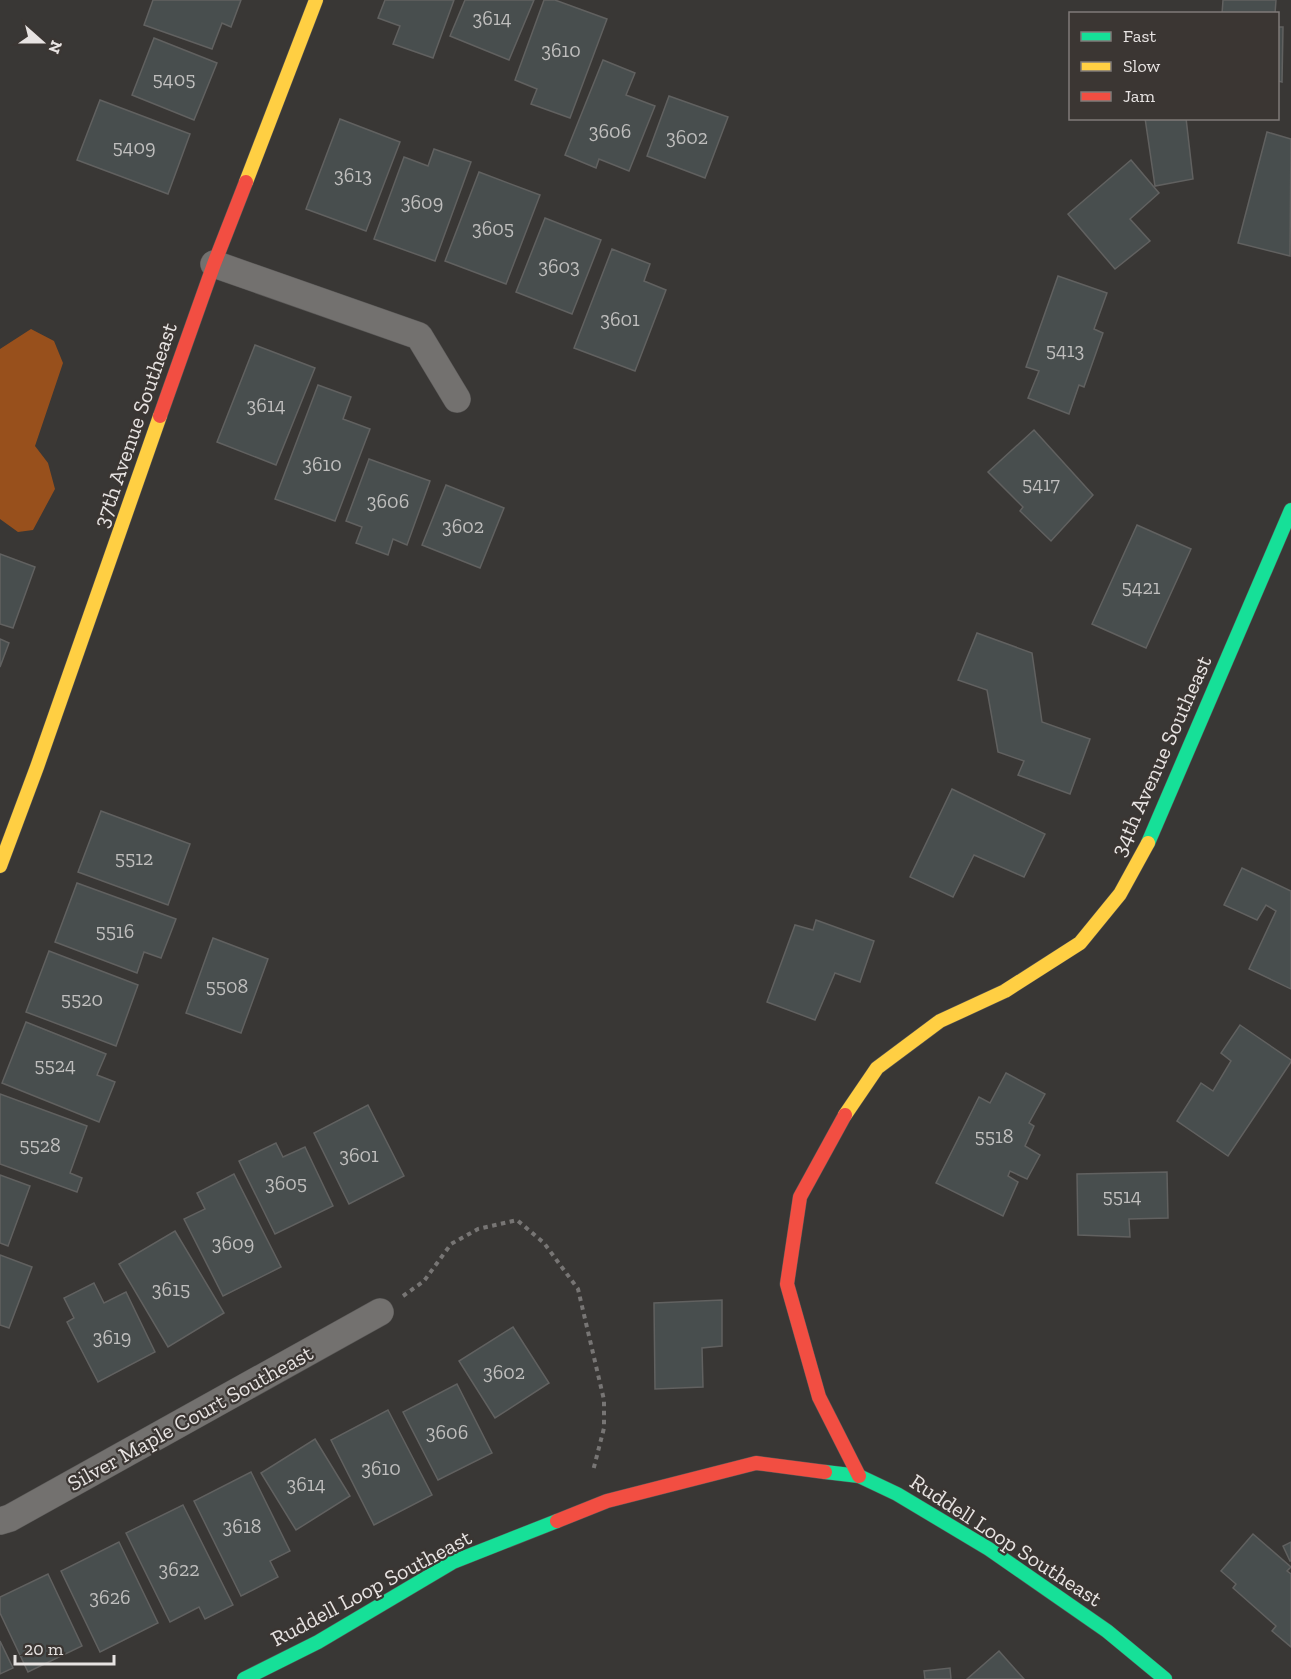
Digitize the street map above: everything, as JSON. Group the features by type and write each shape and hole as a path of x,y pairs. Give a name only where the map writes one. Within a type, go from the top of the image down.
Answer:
{"street":[{"name":"37th Avenue Southeast","path":"0,866 214,264 316,0"},
{"path":"214,264 419,336 457,399"},
{"name":"34th Avenue Southeast","path":"860,1476 819,1397 787,1284 800,1197 842,1119 877,1068 940,1021 1005,991 1080,943 1120,894 1155,831 1291,510"},
{"name":"Silver Maple Court Southeast","path":"0,1521 10,1518 380,1312"},
{"name":"Ruddell Loop Southeast","path":"244,1679 318,1642 453,1562 607,1501 756,1463 860,1476 897,1494 989,1550 1107,1631 1165,1679"}],"path":[{"path":"380,1312 424,1281 451,1244 478,1229 517,1220 544,1244 578,1289 604,1400 604,1428 583,1511"}],"shaded area":[{"path":"31,329 54,341 63,363 35,446 48,463 55,489 33,530 18,532 0,519 0,349"}],"building":[{"path":"153,0 241,0 231,27 222,23 212,49 144,25"},
{"path":"385,0 454,0 433,58 393,44 400,26 378,18"},
{"path":"465,0 534,0 509,60 450,36"},
{"path":"544,0 555,0 607,19 570,118 531,104 537,89 515,80"},
{"path":"1223,0 1276,0 1275,12 1222,12"},
{"path":"1279,27 1283,27 1282,82 1279,81"},
{"path":"154,38 217,63 194,120 132,95"},
{"path":"603,60 635,73 626,95 655,106 629,171 599,159 596,168 565,155"},
{"path":"669,96 728,117 705,178 647,156"},
{"path":"100,100 190,134 168,194 77,160"},
{"path":"340,119 400,142 366,231 306,209"},
{"path":"1145,120 1186,120 1193,179 1155,186"},
{"path":"1267,132 1291,139 1290,256 1238,243"},
{"path":"434,149 471,162 435,261 374,239 404,157 428,166"},
{"path":"1131,160 1159,193 1130,219 1150,241 1115,269 1068,214"},
{"path":"479,172 540,195 506,284 445,261"},
{"path":"545,218 601,240 572,314 516,292"},
{"path":"612,249 650,264 644,281 666,290 635,371 574,348"},
{"path":"1058,276 1107,293 1094,329 1103,333 1084,387 1079,385 1069,414 1028,398 1039,371 1026,367"},
{"path":"255,345 315,368 276,465 217,442"},
{"path":"318,385 351,397 343,419 370,429 335,521 275,499"},
{"path":"1034,430 1093,495 1051,541 1020,511 1023,507 988,472"},
{"path":"369,459 430,481 407,545 393,539 388,555 356,543 362,527 346,521"},
{"path":"446,485 504,508 480,568 422,545"},
{"path":"1137,525 1191,549 1146,648 1092,624"},
{"path":"0,554 35,567 13,628 0,624"},
{"path":"977,633 1032,653 1042,722 1090,739 1070,794 1018,775 1024,761 998,752 987,690 958,680"},
{"path":"0,639 9,643 0,667"},
{"path":"952,789 1045,834 1024,877 974,855 953,897 910,877"},
{"path":"101,811 190,844 168,905 78,872"},
{"path":"1242,868 1291,891 1291,989 1249,969 1276,911 1266,905 1257,920 1224,905"},
{"path":"77,883 176,919 161,958 144,952 137,973 55,942"},
{"path":"816,920 874,941 860,982 835,973 815,1020 767,1002 795,925 813,930"},
{"path":"213,938 268,959 241,1033 186,1013"},
{"path":"49,951 138,985 116,1046 26,1012"},
{"path":"26,1022 106,1054 97,1075 115,1082 99,1122 2,1083"},
{"path":"1240,1025 1291,1062 1228,1156 1177,1121 1201,1083 1213,1091 1231,1061 1221,1053"},
{"path":"1006,1073 1045,1094 1029,1123 1034,1126 1025,1146 1040,1155 1027,1179 1010,1171 1008,1176 1018,1182 1003,1216 936,1183 979,1097 990,1103"},
{"path":"0,1094 87,1126 70,1173 82,1178 77,1192 0,1164"},
{"path":"368,1105 404,1176 349,1204 314,1133"},
{"path":"276,1143 283,1157 305,1147 333,1206 275,1234 239,1161"},
{"path":"1167,1172 1168,1218 1129,1219 1130,1237 1078,1235 1077,1174"},
{"path":"234,1174 281,1267 223,1296 184,1219 205,1209 197,1193"},
{"path":"0,1175 30,1186 8,1246 0,1243"},
{"path":"175,1231 224,1313 168,1347 119,1264"},
{"path":"0,1255 32,1267 9,1328 0,1325"},
{"path":"94,1283 104,1303 126,1292 155,1352 98,1382 67,1322 74,1318 64,1298"},
{"path":"722,1300 722,1346 702,1348 703,1387 655,1389 654,1303"},
{"path":"513,1327 549,1383 495,1418 459,1361"},
{"path":"457,1384 492,1453 438,1480 403,1412"},
{"path":"388,1410 432,1495 374,1525 331,1440"},
{"path":"315,1439 350,1496 296,1530 261,1473"},
{"path":"251,1472 290,1551 270,1561 278,1577 241,1596 194,1501"},
{"path":"183,1505 233,1605 205,1619 199,1607 170,1622 126,1533"},
{"path":"1253,1534 1291,1567 1287,1571 1291,1574 1291,1647 1272,1631 1276,1626 1233,1588 1236,1584 1221,1571"},
{"path":"119,1542 158,1623 100,1652 61,1571"},
{"path":"1291,1542 1291,1561 1290,1561 1283,1546"},
{"path":"48,1574 82,1646 28,1672 0,1613 0,1597"},
{"path":"0,1641 13,1668 0,1674"},
{"path":"999,1651 1024,1679 967,1679"},
{"path":"950,1668 951,1679 925,1679 924,1671"}],"traffic: fast":[{"path":"1148,843 1291,510"},
{"path":"825,1472 859,1476 897,1494 989,1549 1107,1631 1165,1679"},
{"path":"244,1679 318,1642 453,1562 557,1521"}],"traffic: slow":[{"path":"246,182 316,0"},
{"path":"0,866 160,416"},
{"path":"845,1115 877,1068 940,1021 1005,991 1080,943 1120,894 1148,843"}],"traffic: jam":[{"path":"160,416 246,182"},
{"path":"845,1115 800,1197 787,1284 819,1397 859,1476"},
{"path":"557,1521 607,1501 756,1463 825,1472"}]}
